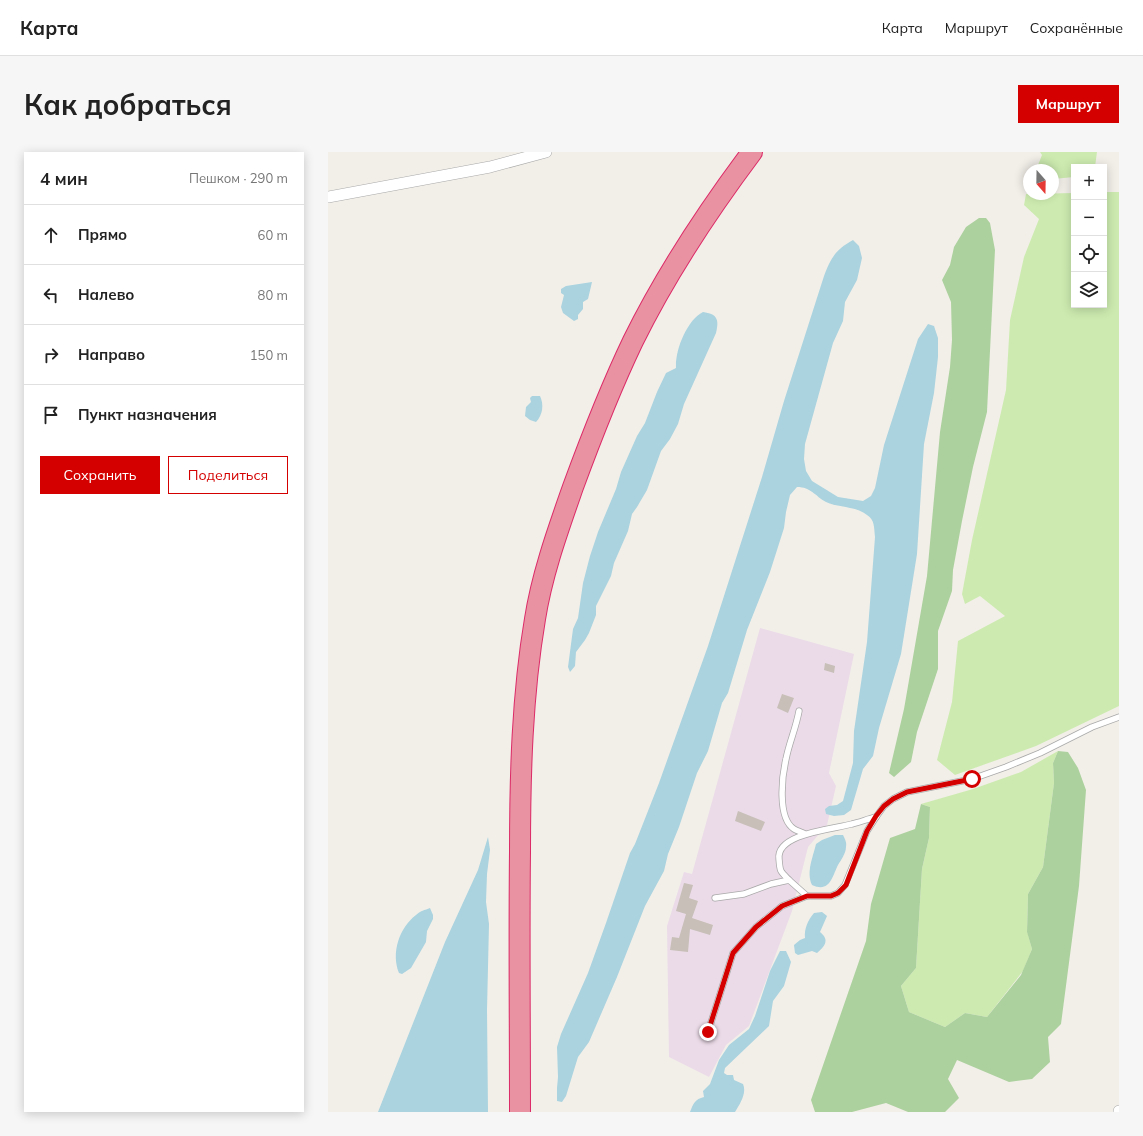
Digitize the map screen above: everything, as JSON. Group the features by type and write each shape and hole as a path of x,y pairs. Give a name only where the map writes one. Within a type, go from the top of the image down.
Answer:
{"highway":[{"path":"520,1112 522,743 528,670 535,618 543,581 554,540 585,454 606,401 634,340 675,264 719,196 752,152"}],"street":[{"path":"328,197 490,167 546,152"}],"lane":[{"path":"798,711 797,722 786,758 782,786 783,804 784,816 789,824 794,829 805,834"},
{"path":"708,1032 733,953 756,927 782,906 807,896 831,896 838,893 846,885 867,831 884,806 893,799 907,792 972,779 1006,767 1040,753 1092,727 1119,717"},
{"path":"807,896 780,871 778,856 782,847 805,834 852,824 876,816"},
{"path":"715,898 744,894 771,884 789,880"}],"shaded area":[{"path":"760,628 854,654 829,773 836,786 827,825 808,847 792,911 749,1026 726,1045 709,1077 669,1057 667,926 684,872 692,874"}],"green space":[{"path":"1040,152 1097,152 1095,164 1071,164 1071,177 1059,178 1059,164 1038,164 1042,155"},
{"path":"1107,192 1119,192 1119,706 1036,746 955,775 937,760 952,702 958,641 1005,616 980,596 965,604 962,594 972,540 1006,390 1010,320 1024,257 1039,219 1024,205 1025,200 1059,200 1059,193 1071,193 1071,308 1107,308"},
{"path":"979,218 986,218 990,223 995,250 987,412 973,467 962,521 953,570 952,591 938,631 938,669 917,732 911,762 894,777 889,773 904,709 927,576 940,432 950,367 952,340 951,302 942,280 950,265 954,247 966,227"},
{"path":"1058,751 1053,763 1054,783 1043,867 1028,894 1027,931 1032,949 1023,971 987,1017 965,1013 945,1027 909,1012 901,986 916,968 922,869 929,838 930,807 921,804 973,789 1021,772"},
{"path":"1058,751 1068,752 1078,768 1086,790 1079,886 1061,1024 1048,1037 1050,1062 1032,1079 1009,1082 957,1060 948,1079 959,1098 945,1112 908,1112 886,1103 852,1112 815,1112 811,1100 866,941 871,904 890,838 915,829 921,804 930,807 929,838 922,869 916,968 901,986 909,1012 945,1027 965,1013 987,1017 1021,975 1032,949 1027,932 1028,894 1043,867 1054,783 1053,763"}],"water":[{"path":"853,240 859,246 862,258 857,280 845,302 843,321 833,343 805,444 804,459 806,471 812,481 838,497 863,501 871,496 875,488 884,445 918,339 928,324 934,326 938,338 938,357 934,393 924,444 917,554 901,654 879,728 873,756 863,769 851,810 844,815 834,816 826,814 825,809 829,806 837,805 843,801 853,763 854,731 867,642 875,537 874,524 870,517 863,512 826,502 806,488 797,487 790,495 784,528 770,572 747,630 728,693 722,703 708,751 697,773 679,827 668,854 664,871 645,906 589,1042 578,1057 566,1096 562,1102 557,1101 557,1047 561,1034 588,973 630,853 659,783 708,646 824,276 834,255 842,247"},
{"path":"592,282 588,299 583,302 583,309 578,315 578,319 574,321 563,313 561,307 564,295 561,293 561,289 566,286"},
{"path":"703,312 712,314 716,318 716,333 684,404 678,424 670,439 661,451 647,490 632,514 628,531 614,563 611,576 596,606 596,615 589,633 576,652 575,666 570,672 568,667 573,629 578,618 583,583 598,532 616,489 621,472 637,436 645,423 666,373 676,368 676,361 683,336 687,328 697,316"},
{"path":"532,396 540,396 542,402 541,413 536,422 525,416 526,407 531,402 530,398"},
{"path":"835,835 844,836 846,841 846,849 844,854 832,879 827,885 818,887 812,885 810,880 810,870 816,844"},
{"path":"488,837 490,850 486,902 489,924 487,1010 488,1112 378,1112 445,942 478,870"},
{"path":"430,908 433,919 427,931 426,942 411,968 402,974 399,973 396,949 401,934 410,920 421,912"},
{"path":"822,912 827,916 820,932 826,940 824,945 817,953 812,951 798,955 795,953 794,945 805,938 807,925 814,913"},
{"path":"780,951 786,951 791,962 784,986 773,1001 769,1026 725,1068 724,1073 727,1075 733,1075 734,1080 743,1084 744,1095 739,1106 735,1112 690,1112 695,1102 704,1097 703,1091 710,1084 719,1060 729,1045 749,1029 755,1016 770,971"}],"building":[{"path":"825,663 835,666 834,673 824,670"},
{"path":"782,694 794,698 788,713 777,708"},
{"path":"738,811 765,822 761,831 735,821"},
{"path":"684,883 693,885 689,898 698,901 692,918 713,925 710,935 690,929 688,952 670,950 672,937 679,938 686,914 676,911"}],"route":[{"path":"708,1032 733,953 756,927 782,906 807,896 822,897 831,896 838,893 846,885 867,831 884,806 893,799 907,792 972,779"}]}
